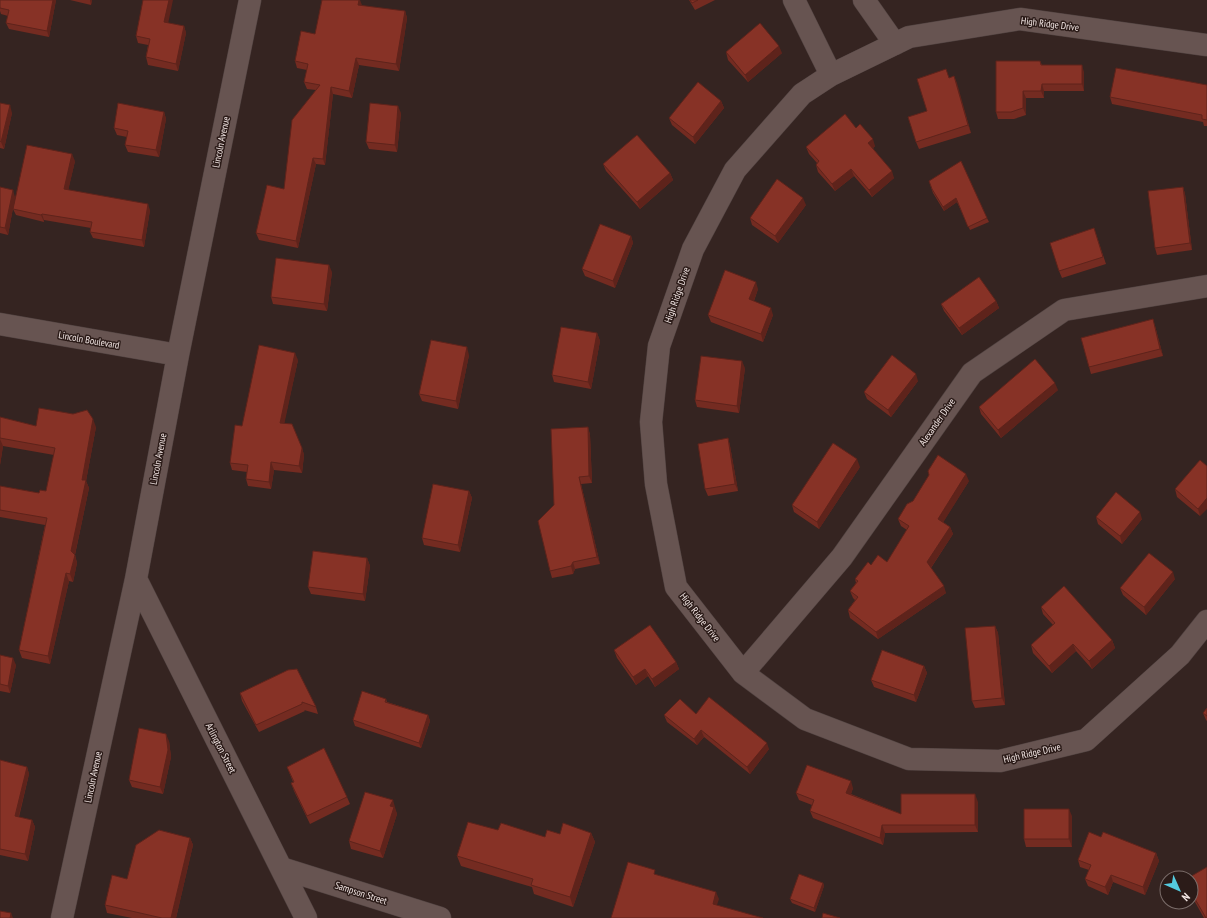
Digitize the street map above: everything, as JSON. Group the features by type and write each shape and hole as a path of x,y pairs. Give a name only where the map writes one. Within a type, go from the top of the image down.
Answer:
{"street":[{"name":"Lincoln Avenue","path":"62,918 136,579 178,355 250,0"},
{"path":"794,0 831,75"},
{"path":"864,0 895,44"},
{"name":"High Ridge Drive","path":"1207,45 1020,19 909,37 831,75 802,94 734,170 693,249 659,346 651,422 656,484 676,587 743,672 805,719 909,759 1000,761 1086,740 1180,655 1207,621"},
{"name":"Alexander Drive","path":"743,672 842,557 972,373 1064,310 1207,286"},
{"name":"Lincoln Boulevard","path":"0,324 178,355"},
{"name":"Arlington Street","path":"136,579 306,918"},
{"name":"Sampson Street","path":"281,868 440,918"}],"building":[{"path":"0,0 53,0 47,31 6,23 9,10 0,8"},
{"path":"143,0 169,0 164,22 184,26 176,64 146,57 150,39 136,36"},
{"path":"322,0 359,0 358,5 405,11 396,64 356,58 349,91 331,87 323,159 313,158 296,241 256,233 267,185 284,189 292,120 320,85 304,82 308,64 295,61 301,31 315,34"},
{"path":"690,0 698,0 692,3"},
{"path":"760,23 779,46 745,75 726,52"},
{"path":"996,61 1040,61 1041,65 1082,65 1082,84 1042,84 1041,91 1023,91 1023,108 1011,112 996,112"},
{"path":"1116,68 1207,85 1207,120 1202,119 1202,115 1110,97"},
{"path":"946,69 949,78 954,76 968,125 916,142 908,117 927,111 917,79"},
{"path":"698,82 721,101 693,137 669,118"},
{"path":"0,103 10,105 1,142 0,141"},
{"path":"118,103 164,112 156,150 125,145 128,131 114,128"},
{"path":"370,103 398,106 395,145 366,142"},
{"path":"845,114 856,128 860,124 873,139 868,143 892,171 869,190 851,169 832,184 816,165 819,161 806,147"},
{"path":"637,135 670,173 637,202 603,164"},
{"path":"27,145 72,154 64,189 148,204 142,240 90,232 92,222 41,215 13,209"},
{"path":"961,161 987,218 968,227 956,198 943,207 929,181"},
{"path":"777,179 803,198 775,236 750,218"},
{"path":"0,187 13,190 5,228 0,227"},
{"path":"1183,187 1190,243 1155,248 1148,191"},
{"path":"600,224 631,236 613,281 582,269"},
{"path":"1094,228 1103,257 1059,271 1050,243"},
{"path":"276,258 329,265 324,304 271,297"},
{"path":"725,270 756,282 749,299 771,308 761,334 708,315"},
{"path":"979,277 996,301 959,328 941,304"},
{"path":"1153,319 1160,349 1089,367 1081,338"},
{"path":"561,327 597,333 588,382 552,375"},
{"path":"431,340 467,347 456,401 419,394"},
{"path":"259,345 295,353 280,423 292,424 302,448 299,466 271,462 269,482 246,479 248,465 230,463 235,425 242,426"},
{"path":"892,355 916,374 888,410 864,392"},
{"path":"701,356 742,361 737,406 695,400"},
{"path":"1035,359 1055,383 998,430 979,407"},
{"path":"39,408 73,414 87,410 93,419 82,480 86,480 71,551 75,555 70,574 66,573 48,656 19,650 47,518 0,510 0,486 39,493 40,490 46,491 55,448 0,438 0,417 36,426"},
{"path":"588,427 589,476 579,477 597,557 573,562 571,566 550,571 538,521 554,505 551,429"},
{"path":"728,438 735,484 705,489 698,444"},
{"path":"833,443 857,459 817,522 792,505"},
{"path":"938,455 966,474 938,519 950,527 927,562 944,586 876,632 848,610 858,597 850,591 858,581 855,579 868,562 871,565 878,555 887,562 909,526 898,519 907,504 913,501 929,475 928,471"},
{"path":"1200,460 1207,466 1207,498 1198,509 1175,489"},
{"path":"433,484 469,491 458,545 422,538"},
{"path":"1116,492 1140,512 1120,536 1096,517"},
{"path":"313,551 367,558 363,594 308,587"},
{"path":"1149,553 1173,572 1144,607 1120,588"},
{"path":"1064,586 1112,640 1089,661 1073,644 1049,666 1031,645 1055,623 1041,607"},
{"path":"650,625 676,662 652,679 645,669 633,677 614,650"},
{"path":"995,626 1002,698 972,701 965,628"},
{"path":"882,650 924,666 914,695 871,680"},
{"path":"0,655 13,658 8,686 0,684"},
{"path":"297,669 316,707 302,702 302,704 256,725 240,693 288,670"},
{"path":"362,691 386,699 385,702 428,715 419,743 353,720"},
{"path":"709,697 767,743 747,767 701,730 694,739 664,715 680,699 696,714"},
{"path":"1207,708 1207,716 1203,713"},
{"path":"139,728 166,734 168,750 160,787 129,780"},
{"path":"324,748 347,797 307,816 291,783 294,782 287,767"},
{"path":"0,760 27,767 15,816 32,820 25,854 0,849"},
{"path":"807,765 851,781 846,793 901,814 901,794 975,794 975,825 882,825 880,838 810,811 814,800 796,793"},
{"path":"365,792 393,800 390,806 394,807 380,851 349,841"},
{"path":"1024,809 1069,809 1069,839 1024,839"},
{"path":"468,822 498,830 501,823 545,837 547,830 560,834 563,823 591,833 570,897 531,885 533,879 457,856"},
{"path":"159,830 190,838 171,918 162,918 105,905 112,875 127,879 136,845"},
{"path":"1089,832 1101,837 1103,832 1156,853 1143,887 1111,875 1105,887 1085,879 1091,865 1078,860"},
{"path":"628,862 655,870 654,874 716,892 713,904 763,918 611,918"},
{"path":"1207,867 1207,918 1199,906 1199,872"},
{"path":"799,874 823,883 814,908 790,899"},
{"path":"0,911 11,913 10,918 0,918"},
{"path":"823,913 840,918 822,918"}]}
